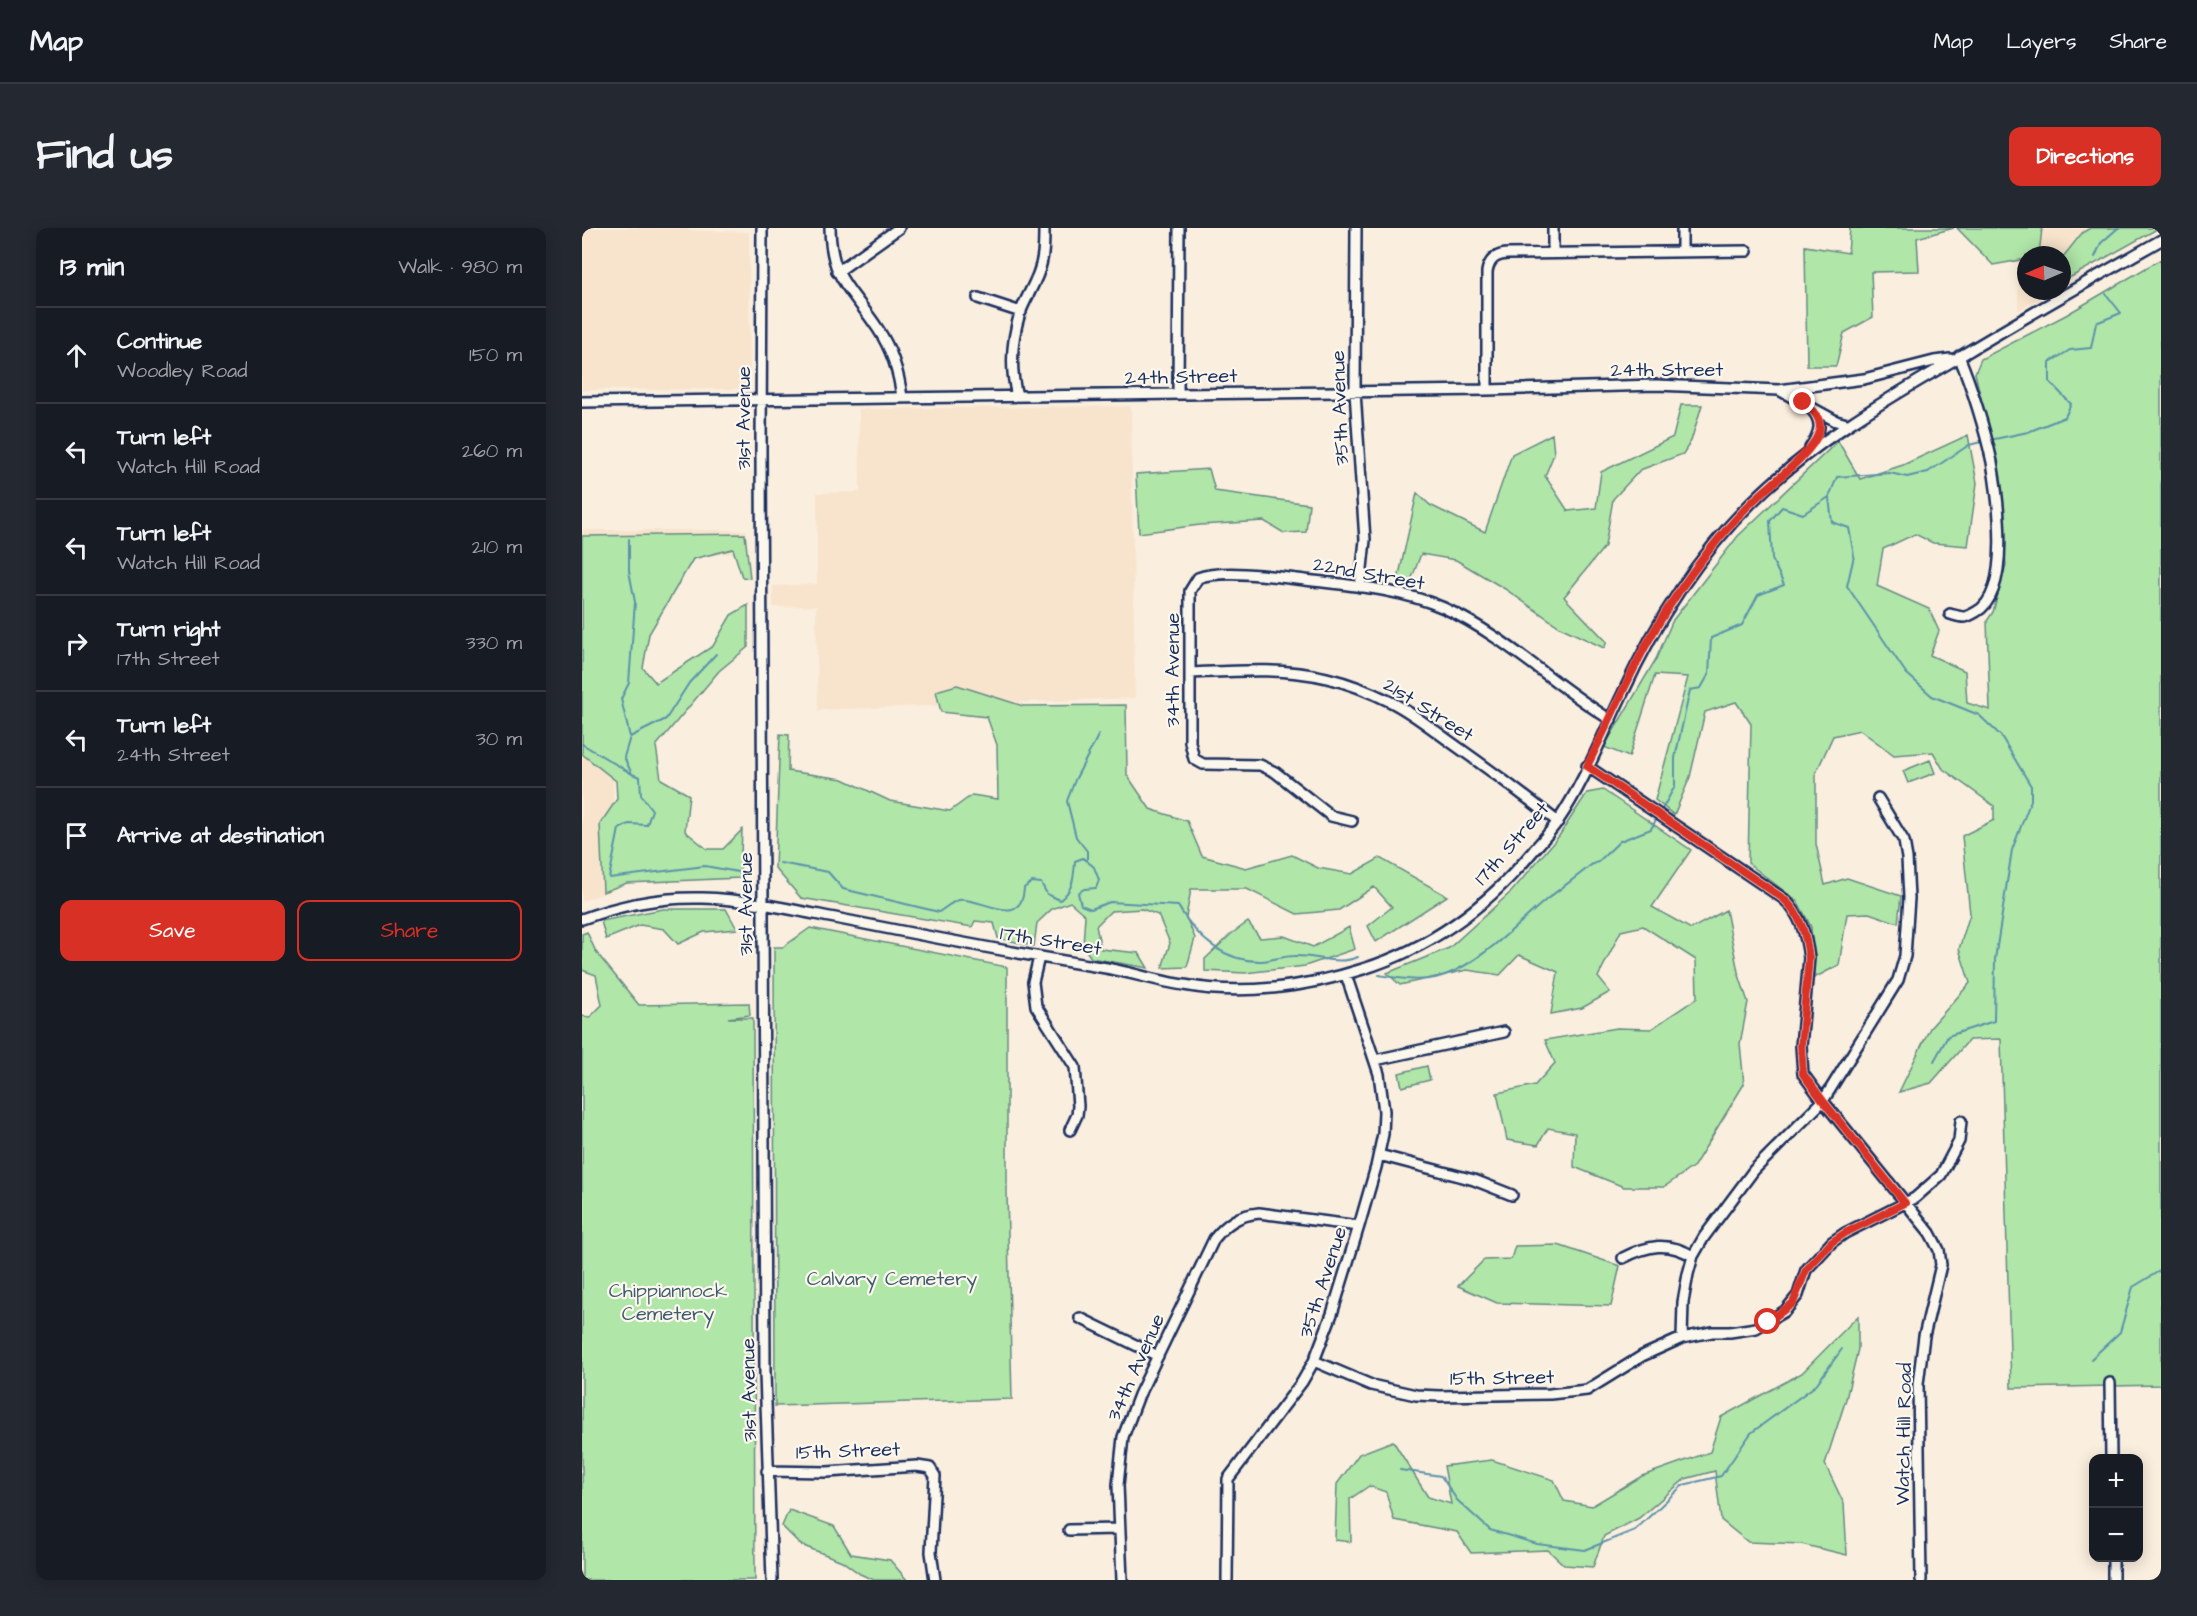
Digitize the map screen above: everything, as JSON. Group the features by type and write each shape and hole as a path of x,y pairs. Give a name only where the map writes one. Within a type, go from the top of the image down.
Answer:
{"street":[{"name":"31st Avenue","path":"762,228 765,1373 772,1580"},
{"path":"830,228 832,256 837,272 889,347 899,373 902,398"},
{"path":"837,272 899,228"},
{"path":"1017,396 1013,371 1013,350 1021,312 1039,272 1044,244 1044,228"},
{"path":"1178,394 1179,228"},
{"name":"35th Avenue","path":"1356,228 1355,392 1365,540 1360,587"},
{"path":"1553,228 1553,253"},
{"path":"1682,228 1682,252"},
{"name":"24th Street","path":"582,402 1487,390 1656,385 1779,390 1864,379 1957,357 2161,240"},
{"path":"1487,390 1487,272 1493,258 1501,254 1747,251"},
{"path":"978,298 1021,312"},
{"path":"1950,614 1965,617 1982,608 1989,601 1999,569 1999,531 1991,462 1979,419 1957,357"},
{"name":"17th Street","path":"582,919 621,906 671,898 714,897 762,903 961,944 1128,971 1181,985 1203,988 1264,989 1295,985 1346,975 1387,961 1451,927 1502,887 1558,822 1645,648 1692,571 1748,506 1805,455 1847,424 1957,357"},
{"name":"24th Street","path":"1779,390 1847,424"},
{"name":"24th Street","path":"1803,402 1814,412 1820,425 1818,435 1805,455"},
{"name":"22nd Street","path":"1195,581 1213,574 1257,575 1360,587 1428,602 1487,631 1587,705 1611,720"},
{"name":"34th Avenue","path":"1195,581 1190,591 1190,742 1194,759 1203,764 1260,765 1275,772 1331,816 1352,821"},
{"name":"21st Street","path":"1191,673 1258,671 1306,674 1327,678 1369,692 1392,702 1414,717 1515,787 1558,822"},
{"name":"Watch Hill Road","path":"1587,766 1784,899 1798,915 1808,945 1809,958 1802,1065 1806,1079 1930,1233 1941,1257 1940,1274 1928,1320 1918,1384 1921,1580"},
{"path":"1682,1338 1683,1302 1693,1256 1704,1237 1754,1170 1823,1101 1898,980 1905,956 1909,898 1907,858 1904,841 1878,798"},
{"path":"1039,957 1033,982 1036,1006 1076,1067 1078,1106 1077,1115 1070,1130"},
{"name":"35th Avenue","path":"1227,1580 1228,1479 1302,1382 1314,1361 1332,1314 1379,1155 1384,1111 1379,1074 1346,975"},
{"path":"1375,1060 1504,1032"},
{"name":"15th Street","path":"1314,1361 1371,1385 1416,1395 1579,1392 1596,1386 1642,1356 1682,1338 1712,1332 1756,1328 1793,1303 1806,1270 1832,1242 1845,1233 1915,1198 1941,1175 1959,1141 1961,1121"},
{"path":"1379,1155 1474,1180 1512,1195"},
{"name":"34th Avenue","path":"1122,1580 1118,1529 1118,1474 1124,1437 1139,1395 1214,1239 1233,1221 1248,1214 1359,1226"},
{"path":"1623,1258 1642,1248 1667,1246 1679,1248 1693,1256"},
{"path":"1080,1318 1158,1356"},
{"path":"2110,1383 2111,1454"},
{"name":"15th Street","path":"767,1471 827,1472 917,1466 930,1468 935,1476 931,1552 935,1580"},
{"path":"1069,1530 1118,1529"},
{"path":"2113,1562 2113,1580"}],"shaded area":[{"path":"582,228 688,228 688,230 749,232 750,382 744,389 582,390"},
{"path":"2017,228 2154,228 2071,279 2071,246 2017,246"},
{"path":"2018,300 2036,300 2018,311"},
{"path":"1131,406 1135,698 818,710 816,606 773,607 773,586 817,584 817,493 860,492 859,409"},
{"path":"582,530 747,530 745,554 614,553 613,890 582,901"}],"green space":[{"path":"1850,228 1954,228 1917,238 1919,271 1871,272 1873,317 1844,333 1836,366 1807,366 1805,246 1848,253"},
{"path":"1957,228 2042,228 2040,246 2017,246 2017,261 1993,265"},
{"path":"2090,228 2159,228 2071,277 2071,247 2082,233"},
{"path":"2161,259 2161,1385 2011,1388 2001,1039 1969,1040 1931,1083 1899,1092 1930,1028 1970,983 1959,949 1970,914 1962,836 1994,820 1994,806 1943,769 1933,752 1894,755 1860,730 1833,736 1816,773 1816,844 1825,885 1847,878 1901,896 1898,923 1869,913 1847,914 1839,965 1814,978 1811,927 1798,902 1748,863 1751,724 1736,702 1705,712 1690,777 1674,815 1655,800 1688,677 1655,675 1629,757 1604,747 1656,659 1673,620 1738,536 1838,441 1860,479 1903,465 1968,435 1977,483 1968,546 1933,543 1915,534 1883,549 1877,586 1929,609 1939,631 1930,655 1965,671 1967,703 1990,710 1987,621 1993,612 2006,565 1997,467 1975,373 1981,359 2066,315"},
{"path":"1681,405 1702,405 1691,441 1683,454 1640,470 1613,499 1605,546 1564,597 1607,642 1604,648 1560,627 1505,589 1456,560 1421,554 1407,591 1396,589 1417,493 1430,505 1485,532 1512,454 1552,434 1554,454 1545,476 1568,511 1596,508 1601,472 1673,437"},
{"path":"1209,469 1215,491 1309,504 1306,532 1284,533 1264,521 1200,525 1139,533 1136,474"},
{"path":"745,534 750,578 742,577 733,549 693,559 649,634 643,668 656,683 713,646 731,615 748,605 748,647 719,671 656,746 661,779 689,795 685,831 707,849 723,849 742,830 740,878 627,883 603,892 600,824 617,799 616,781 582,754 582,536"},
{"path":"957,685 1023,706 1126,705 1127,775 1150,809 1187,821 1202,856 1246,868 1292,855 1318,868 1352,874 1380,858 1447,896 1376,942 1368,926 1392,907 1374,887 1339,910 1297,914 1247,889 1191,889 1186,917 1195,938 1187,967 1162,968 1170,943 1158,915 1142,909 1111,911 1096,926 1101,949 1139,953 1148,968 1091,958 1083,946 1085,915 1070,902 1052,909 1037,923 1034,946 998,938 994,923 975,921 972,927 801,898 775,868 780,734 789,735 788,771 843,779 890,801 950,811 972,795 998,799 997,745 987,717 941,712 936,691"},
{"path":"1930,760 1935,773 1908,783 1903,771"},
{"path":"1603,790 1691,850 1652,907 1691,929 1726,910 1738,972 1748,1002 1740,1044 1744,1084 1694,1166 1664,1187 1624,1187 1574,1167 1575,1133 1548,1128 1538,1145 1507,1140 1497,1093 1535,1085 1555,1063 1545,1040 1617,1028 1651,1029 1697,998 1696,960 1643,926 1621,931 1598,977 1610,992 1582,1008 1551,1014 1558,972 1519,955 1500,975 1467,970 1400,985 1387,973 1449,948 1512,891 1559,836 1587,793"},
{"path":"663,909 726,909 737,929 704,932 678,944 664,929 640,925 606,939 601,921"},
{"path":"1248,922 1260,938 1284,936 1313,947 1349,927 1355,949 1305,966 1245,973 1205,971 1205,959 1231,934"},
{"name":"Calvary Cemetery","path":"810,928 1007,967 1007,1193 1012,1399 775,1406 774,947 783,947"},
{"name":"Chippiannock Cemetery","path":"587,932 596,952 639,1005 749,1003 750,1015 728,1018 753,1018 755,1580 582,1580 582,1016 590,1017 602,1005 596,975 582,970 582,934"},
{"path":"1427,1066 1430,1080 1402,1087 1399,1073"},
{"path":"1558,1245 1620,1266 1611,1306 1497,1303 1458,1286 1484,1260 1511,1259 1515,1246"},
{"path":"1858,1316 1858,1349 1846,1399 1825,1464 1844,1504 1847,1555 1801,1544 1748,1542 1721,1520 1715,1471 1685,1479 1639,1518 1604,1536 1593,1567 1564,1565 1548,1550 1471,1553 1457,1532 1394,1520 1386,1492 1369,1486 1350,1499 1351,1542 1335,1540 1337,1484 1359,1454 1393,1441 1428,1497 1451,1504 1444,1466 1492,1460 1554,1480 1564,1501 1592,1506 1642,1476 1710,1452 1721,1417 1802,1373"},
{"path":"789,1510 834,1526 851,1554 890,1560 907,1580 874,1580 860,1574 842,1561 801,1545 782,1526"}],"waterway":[{"path":"2095,257 2101,243 2118,228"},
{"path":"1990,440 2028,432 2065,417 2071,404 2050,382 2050,362 2070,350 2091,348 2096,323 2121,313 2106,294"},
{"path":"1660,813 1675,786 1675,758 1690,690 1701,688 1709,674 1711,638 1742,625 1758,595 1784,585 1772,559 1770,521 1782,507 1803,514 1829,497 1837,477 1890,473 1907,477 1928,472 1969,445 1985,441"},
{"path":"1829,498 1832,522 1849,528 1854,556 1847,586 1906,673 1932,696 1979,715 2001,736 2031,786 2031,800 2012,850 1995,959 1994,1021 1948,1036 1934,1061"},
{"path":"629,539 629,571 635,602 629,683 621,699 630,737"},
{"path":"632,774 624,757 630,737 666,719 689,683 716,654"},
{"path":"1087,859 1087,851 1076,837 1067,801 1075,780 1099,734"},
{"path":"582,744 640,777 641,795 652,810 647,825 629,824 619,829 609,878 705,866 738,872"},
{"path":"1379,975 1421,980 1435,978 1465,966 1494,945 1547,899 1598,862 1620,841 1651,829 1657,818"},
{"path":"780,863 828,872 843,889 939,912 959,900 968,900 999,909 1016,907 1022,900 1024,888 1032,882 1041,883 1047,894 1060,900 1068,892 1072,883 1075,861 1083,858 1094,867 1099,880 1096,888 1084,889 1078,893 1081,905 1091,909 1110,902 1178,906 1185,918 1212,946 1235,957 1248,960 1262,961 1294,956 1350,960 1358,957"},
{"path":"2091,1359 2120,1332 2133,1287 2161,1270"},
{"path":"1400,1470 1441,1476 1457,1500 1490,1530 1537,1544 1585,1550 1635,1530 1683,1485 1721,1476 1751,1433 1815,1386 1842,1349"}],"route":[{"path":"1768,1322 1793,1303 1806,1270 1832,1242 1845,1233 1905,1203 1803,1074 1801,1046 1809,958 1808,945 1798,915 1784,899 1587,766 1645,648 1692,571 1748,506 1805,455 1818,435 1820,425 1818,417 1803,402"}]}
